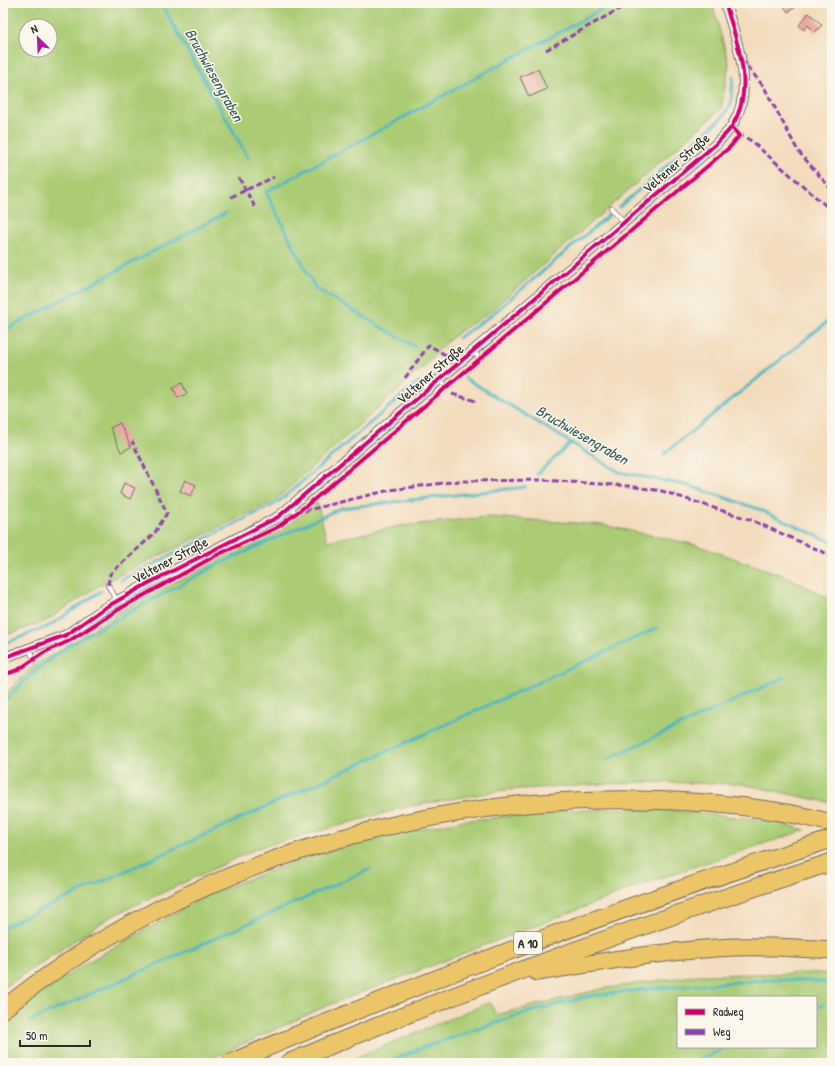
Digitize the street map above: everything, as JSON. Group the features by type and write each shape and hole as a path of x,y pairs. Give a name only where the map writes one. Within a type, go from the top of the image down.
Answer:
{"highway":[{"path":"3,1009 44,979 90,949 182,898 237,874 296,852 356,834 461,811 576,800 669,800 776,811 832,823"},
{"name":"A 10","path":"230,1063 374,1003 543,937 670,892 832,839"},
{"name":"A 10","path":"288,1063 497,979 665,917 832,862"},
{"path":"497,979 635,956 684,951 735,947 832,950"}],"street":[{"name":"Veltener Straße","path":"3,658 66,635 117,601 216,547 293,510 459,363 716,144 732,127 740,110 743,96 744,74 725,3"}],"lane":[{"path":"611,208 624,222"},
{"path":"473,351 480,359"},
{"path":"446,356 459,363"},
{"path":"440,380 447,387"},
{"path":"108,585 117,601"},
{"path":"30,649 34,660"}],"green space":[{"path":"3,3 712,3 729,64 721,109 487,314 448,341 428,363 274,501 119,575 97,587 46,621 3,636"},
{"path":"317,502 327,541 400,526 488,517 603,525 696,545 785,576 832,600 832,803 742,784 643,782 504,790 406,807 258,848 110,917 3,988 3,696 31,668 124,609 218,559 280,529"},
{"path":"648,808 773,821 805,830 660,878 329,1005 201,1063 3,1063 3,1019 86,963 209,894 305,858 377,838 460,821 572,810"},
{"path":"832,974 832,1063 343,1063 490,1002 496,1015 601,989 698,975"}],"building":[{"path":"782,3 802,3 788,12"},
{"path":"809,13 822,25 815,32 808,25 804,30 799,25"},
{"path":"538,69 547,89 529,97 520,77"},
{"path":"182,383 187,394 178,398 173,388"},
{"path":"120,423 131,447 121,452 110,428"},
{"path":"185,480 196,485 191,496 180,491"},
{"path":"124,483 135,488 130,499 120,494"}],"waterway":[{"name":"Bruchwiesengraben","path":"161,3 248,158"},
{"path":"415,347 315,288 266,192 613,3"},
{"path":"619,207 722,118 731,104 733,77"},
{"path":"3,331 226,213"},
{"path":"458,338 490,316 609,215"},
{"path":"664,454 832,318"},
{"name":"Bruchwiesengraben","path":"465,378 619,472 690,486 756,508 832,542"},
{"path":"121,580 277,503 419,381"},
{"path":"537,474 571,443"},
{"path":"3,702 33,673 67,646 217,565 341,508 525,487"},
{"path":"3,644 49,626 101,591"},
{"path":"3,927 657,628"},
{"path":"607,759 785,677"},
{"path":"30,1021 370,869"},
{"path":"385,1063 422,1048 522,1014 590,996 657,988 777,979 832,983"},
{"path":"817,1008 824,1004"},
{"path":"692,1063 726,1048"}],"marked path":[{"path":"546,50 630,3"},
{"path":"742,60 764,87 798,151 832,190"},
{"path":"738,134 750,140 832,211"},
{"path":"231,197 274,177"},
{"path":"239,178 255,207"},
{"path":"405,378 429,345 447,356"},
{"path":"452,394 476,401"},
{"path":"108,585 110,574 154,534 167,513 132,441"},
{"path":"304,511 390,490 459,481 543,480 628,486 662,491 751,520 832,556"}],"cycle path":[{"path":"3,658 66,635 103,609 147,584 278,517 716,144 732,126 739,111 743,96 742,65 739,49 725,3"},
{"path":"3,675 18,670 45,652 69,641 121,608 215,556 278,527 311,502 730,147 739,136 732,127"}]}
